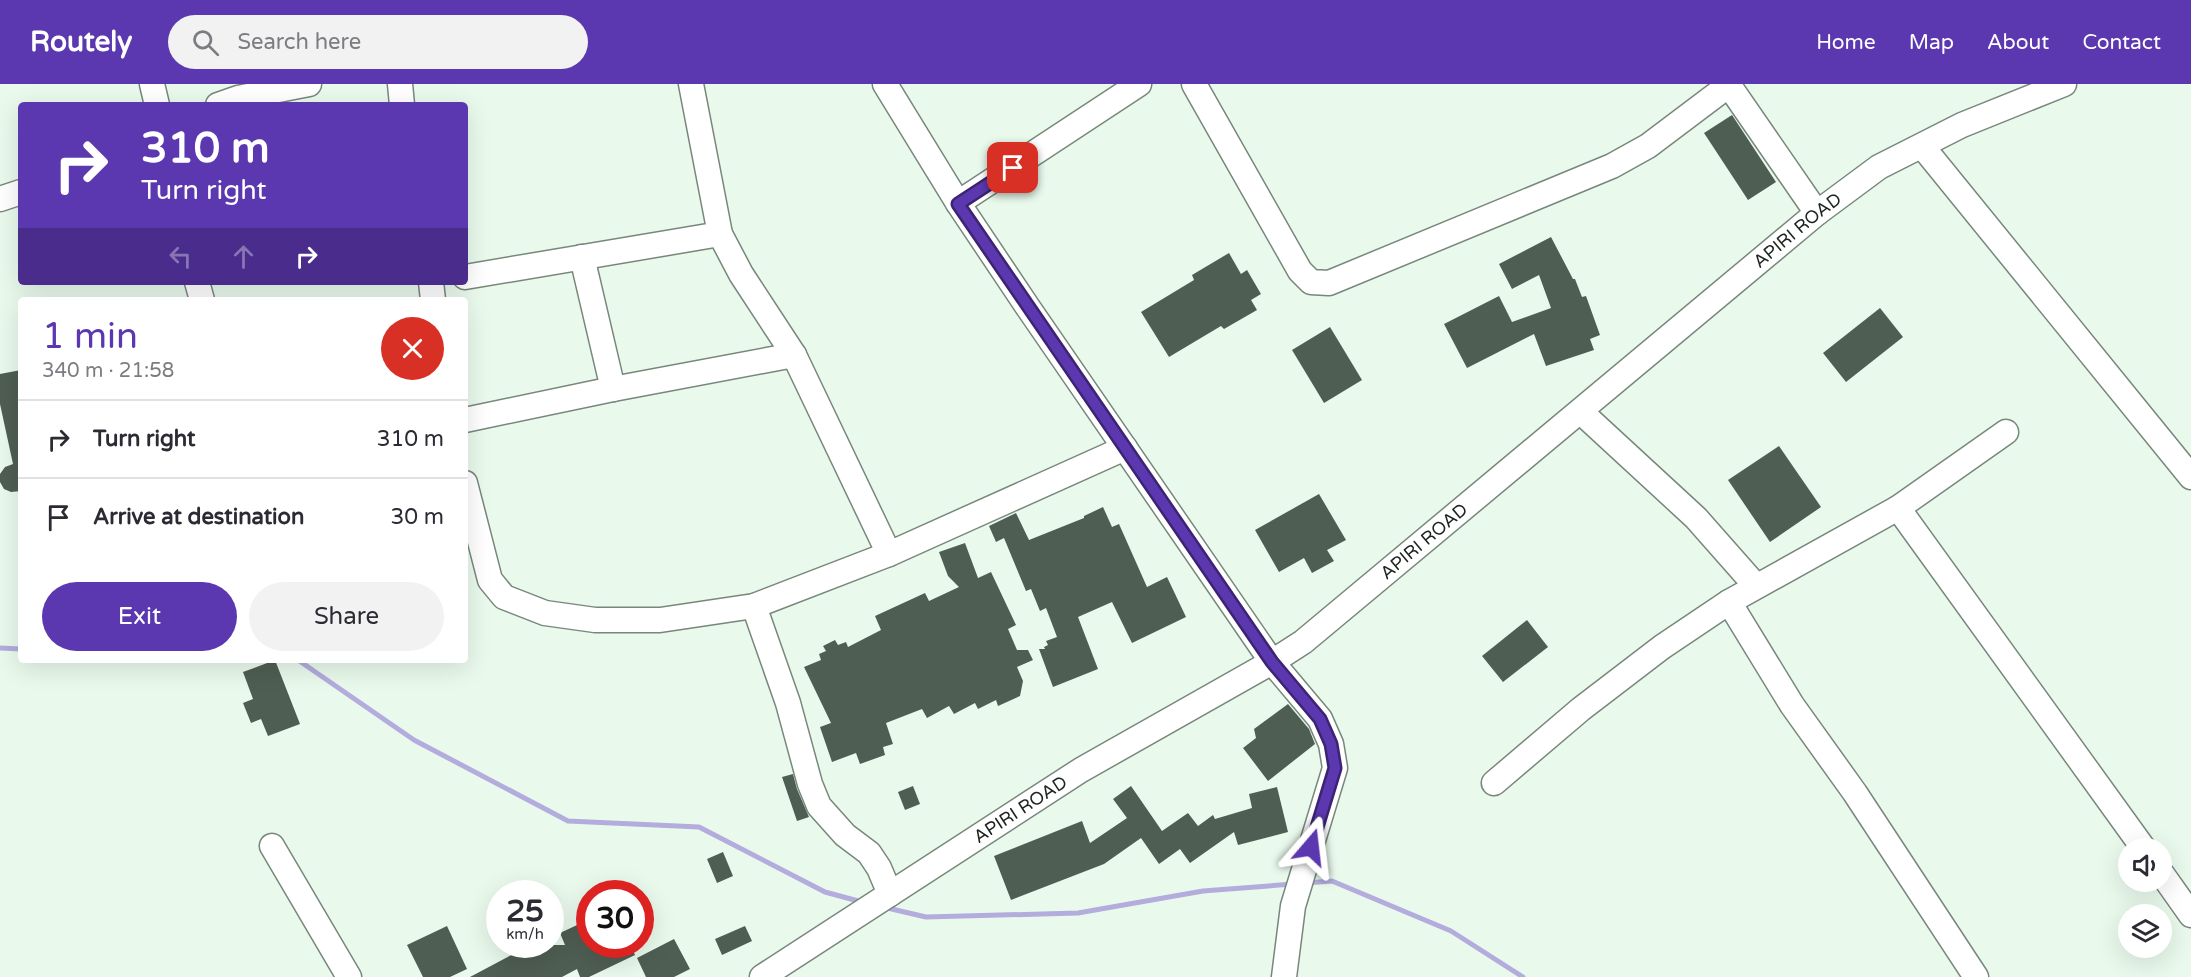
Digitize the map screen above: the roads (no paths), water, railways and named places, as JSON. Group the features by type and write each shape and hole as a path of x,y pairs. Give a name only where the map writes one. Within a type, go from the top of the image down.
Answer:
{"street":[{"path":"152,84 156,102"},
{"path":"227,102 309,84"},
{"path":"400,84 402,102"},
{"path":"691,84 720,234 741,274 794,356 889,554"},
{"path":"885,84 958,204 1125,448 1272,662 1320,719 1331,744 1335,768 1293,906 1284,977"},
{"path":"958,204 1139,84"},
{"path":"1194,84 1300,272 1311,282 1329,283 1612,165 1648,146 1728,85 1817,213"},
{"name":"APIRI ROAD","path":"762,977 1082,770 1303,642 1817,213 1879,166 1962,125 2064,84"},
{"path":"1922,146 2191,477"},
{"path":"0,199 18,193"},
{"path":"468,277 720,234"},
{"path":"582,257 613,389"},
{"path":"468,419 613,389 794,356"},
{"path":"1581,412 1696,518 1756,586"},
{"path":"1494,783 1581,709 1662,647 1756,586 1898,508 2006,432"},
{"path":"468,495 490,580 504,597 545,613 595,620 660,620 754,606 889,554 1125,448"},
{"path":"1898,508 2136,838"},
{"path":"1729,602 1792,705 1855,793 1976,977"},
{"path":"754,606 788,703 810,784 819,806 845,835 869,854 879,868 890,894"},
{"path":"272,846 349,977"},
{"path":"2172,888 2191,915"}],"waterway":[{"path":"0,648 18,649"},
{"path":"302,663 414,740 568,821 699,827 825,892 862,902"},
{"path":"1306,883 1332,881 1451,931 1523,977"},
{"path":"883,907 926,917 1078,913 1203,891 1293,884"}]}
